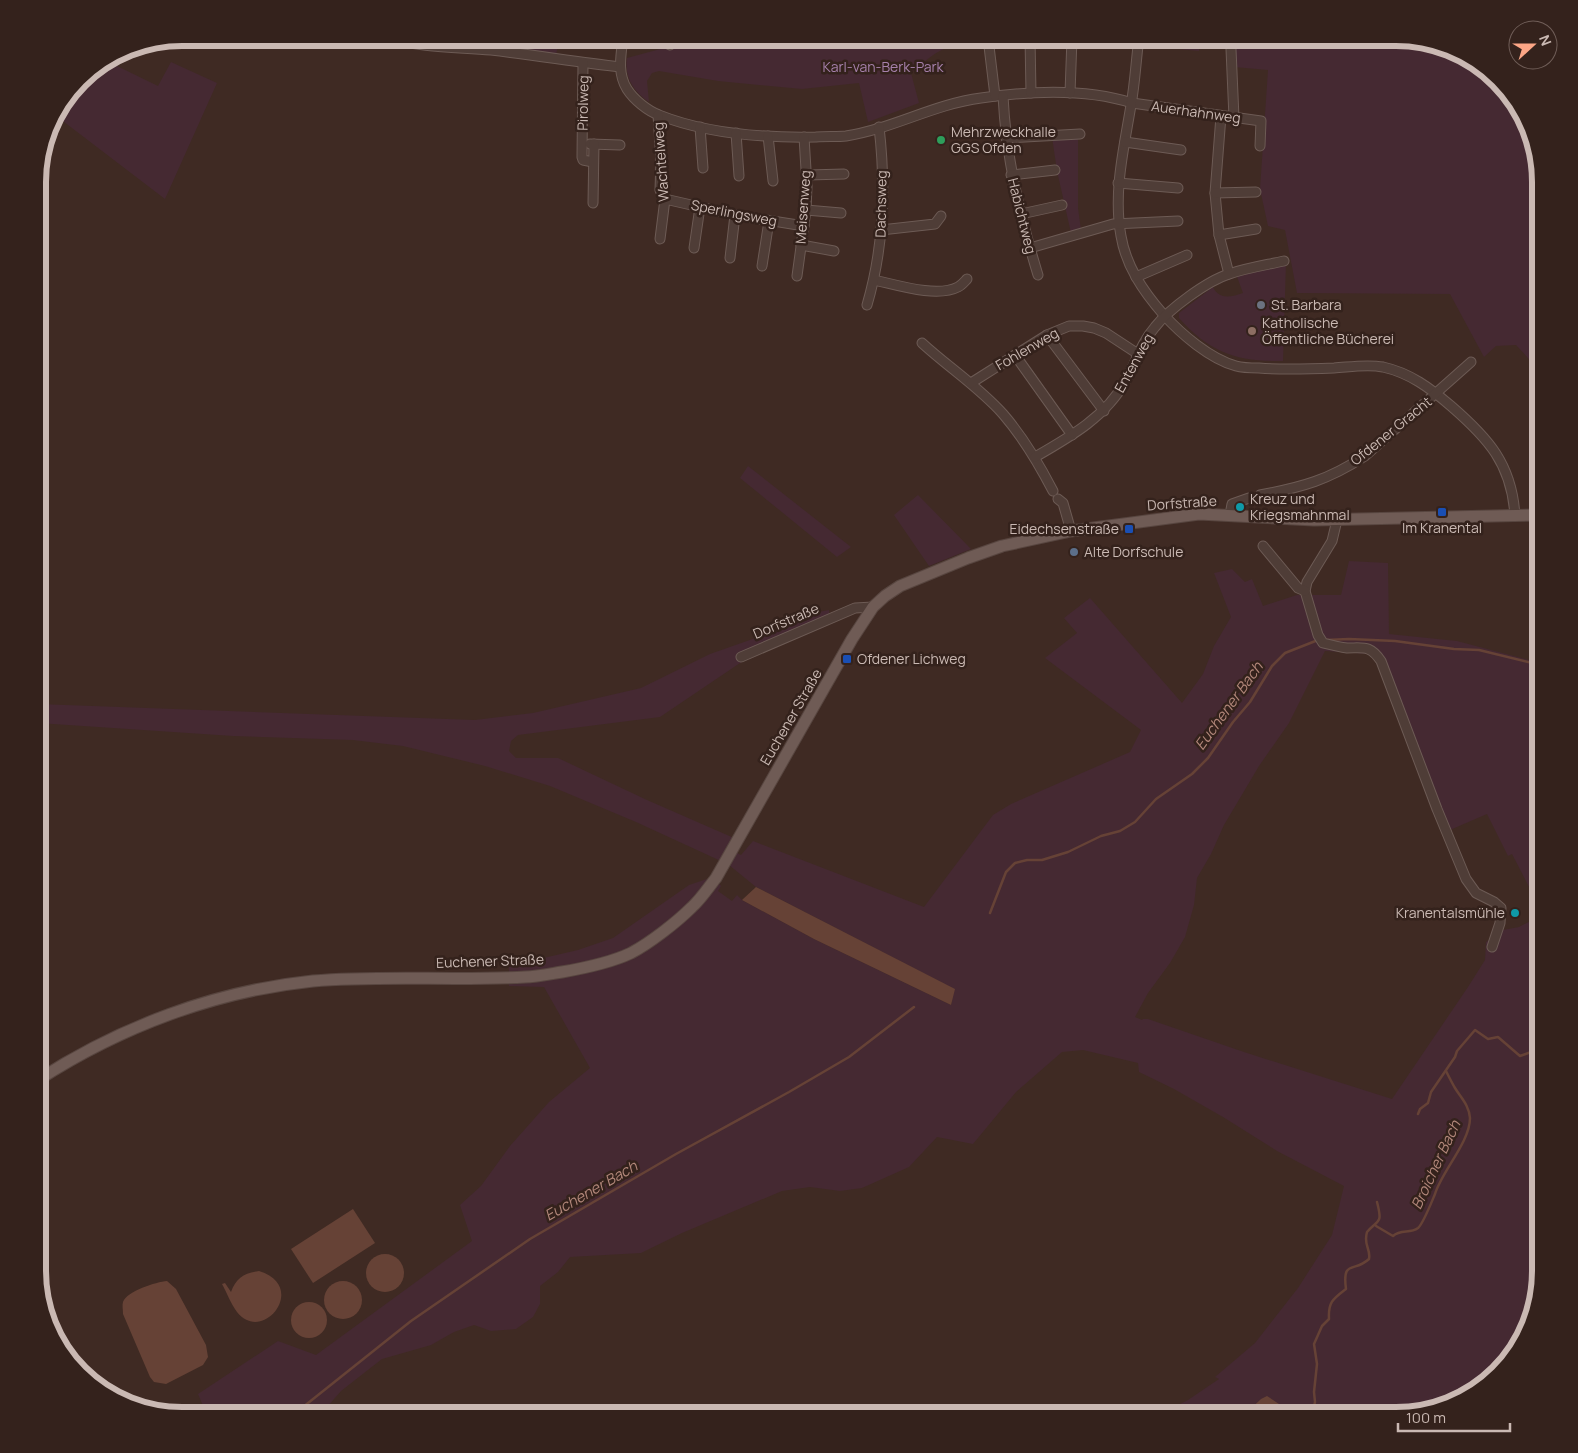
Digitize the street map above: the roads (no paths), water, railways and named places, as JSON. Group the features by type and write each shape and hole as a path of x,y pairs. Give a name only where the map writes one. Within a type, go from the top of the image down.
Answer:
{"main road":[{"name":"Dorfstraße","path":"852,639 873,607 900,586 1002,546 1071,531 1199,514 1230,514 1281,520 1531,515"},
{"name":"Euchener Straße","path":"47,1074 67,1061 168,1014 262,989 313,982 382,978 526,978 587,968 631,953 664,931 692,907 716,878 852,639"}],"street":[{"path":"421,46 530,54 620,68"},
{"path":"622,46 620,68 627,89 636,99 658,115"},
{"name":"Habichtweg","path":"990,46 1011,175 1038,275"},
{"path":"1030,46 1031,93"},
{"path":"1070,93 1072,46"},
{"path":"1139,46 1132,103 1118,183 1119,225 1123,247 1136,277 1149,298 1175,327 1216,359 1238,367 1276,370 1371,366 1405,373 1437,393 1472,423 1485,438 1497,454 1506,471 1514,496 1515,516"},
{"path":"1231,50 1234,118"},
{"name":"Pirolweg","path":"583,62 583,160 593,162"},
{"name":"Auerhahnweg","path":"658,115 700,127 736,133 804,137 846,136 958,101 1031,93 1070,93 1116,98 1132,103 1261,121 1260,146"},
{"name":"Wachtelweg","path":"658,115 661,161 660,190 665,199 660,239"},
{"path":"1221,116 1215,193 1219,235 1229,274"},
{"path":"700,127 704,168"},
{"name":"Dachsweg","path":"867,305 874,280 882,230 883,189 879,127"},
{"path":"736,133 739,176"},
{"path":"1006,138 1080,134"},
{"path":"768,136 773,181"},
{"name":"Meisenweg","path":"797,276 806,210 808,175 804,137"},
{"path":"1125,142 1181,150"},
{"name":"Pirolweg","path":"582,144 620,145"},
{"name":"Pirolweg","path":"593,203 594,144"},
{"path":"1011,175 1055,170"},
{"path":"808,175 844,174"},
{"path":"1118,183 1178,188"},
{"path":"1215,193 1256,192"},
{"name":"Sperlingsweg","path":"665,199 735,215 804,226"},
{"path":"1021,214 1062,205"},
{"path":"694,248 700,207"},
{"path":"806,210 841,213"},
{"path":"730,258 735,215"},
{"path":"882,230 935,224 941,216"},
{"path":"762,266 769,221"},
{"path":"1030,248 1113,224 1178,221"},
{"path":"1219,235 1256,229"},
{"path":"801,245 834,251"},
{"path":"1136,277 1187,255"},
{"name":"Entenweg","path":"1035,457 1072,435 1104,411 1126,380 1143,342 1165,316 1200,289 1229,274 1284,260"},
{"path":"874,280 915,289 938,291 959,287 967,279"},
{"name":"Fohlenweg","path":"971,383 1047,335 1068,326 1094,328 1106,333 1138,354"},
{"name":"Entenweg","path":"1047,335 1104,411"},
{"path":"922,343 971,383 1002,413 1035,457 1063,504 1071,531"},
{"path":"1014,355 1072,435"},
{"name":"Ofdener Gracht","path":"1260,495 1289,490 1324,479 1365,456 1471,362"},
{"path":"1230,514 1232,504 1249,498"},
{"path":"1337,520 1332,541 1307,582 1305,591 1321,639 1346,648 1360,647 1368,649 1375,653 1381,661 1437,809 1466,879 1476,893 1494,902 1500,908 1500,923 1492,947"},
{"path":"1263,546 1298,588 1305,591"},
{"name":"Dorfstraße","path":"741,657 846,612 864,607 873,607"}],"waterway":[{"name":"Euchener Bach","path":"990,913 1006,872 1015,863 1027,860 1042,860 1068,852 1101,836 1120,831 1135,822 1156,799 1192,774 1208,758 1233,722 1250,702 1272,666 1285,653 1318,640"},
{"name":"Euchener Bach","path":"1326,640 1395,641 1454,649 1479,650 1531,663"},
{"name":"Euchener Bach","path":"303,1407 411,1321 530,1239 849,1057 914,1007"},
{"name":"Broicher Bach","path":"1418,1114 1420,1109 1428,1103 1431,1092 1455,1057 1457,1051 1475,1030 1488,1039 1498,1037 1520,1056 1532,1051"},
{"name":"Broicher Bach","path":"1376,1226 1393,1236 1418,1228 1425,1217 1443,1176 1466,1137 1469,1127 1469,1113 1446,1071"},
{"name":"Broicher Bach","path":"1314,1407 1317,1364 1314,1344 1322,1326 1329,1319 1329,1309 1332,1301 1346,1289 1345,1280 1348,1270 1369,1259 1366,1237 1367,1232 1377,1223 1380,1215 1377,1202"}],"place":[{"name":"Mehrzweckhalle GGS Ofden","path":"941,140"},
{"name":"St. Barbara","path":"1261,305"},
{"name":"Katholische Öffentliche Bücherei","path":"1252,331"},
{"name":"Kreuz und Kriegsmahnmal","path":"1240,507"},
{"name":"Im Kranental","path":"1442,512"},
{"name":"Eidechsenstraße","path":"1129,529"},
{"name":"Alte Dorfschule","path":"1074,552"},
{"name":"Ofdener Lichweg","path":"847,659"},
{"name":"Kranentalsmühle","path":"1515,913"}],"park label":[{"name":"Karl-van-Berk-Park","path":"883,67"}]}
